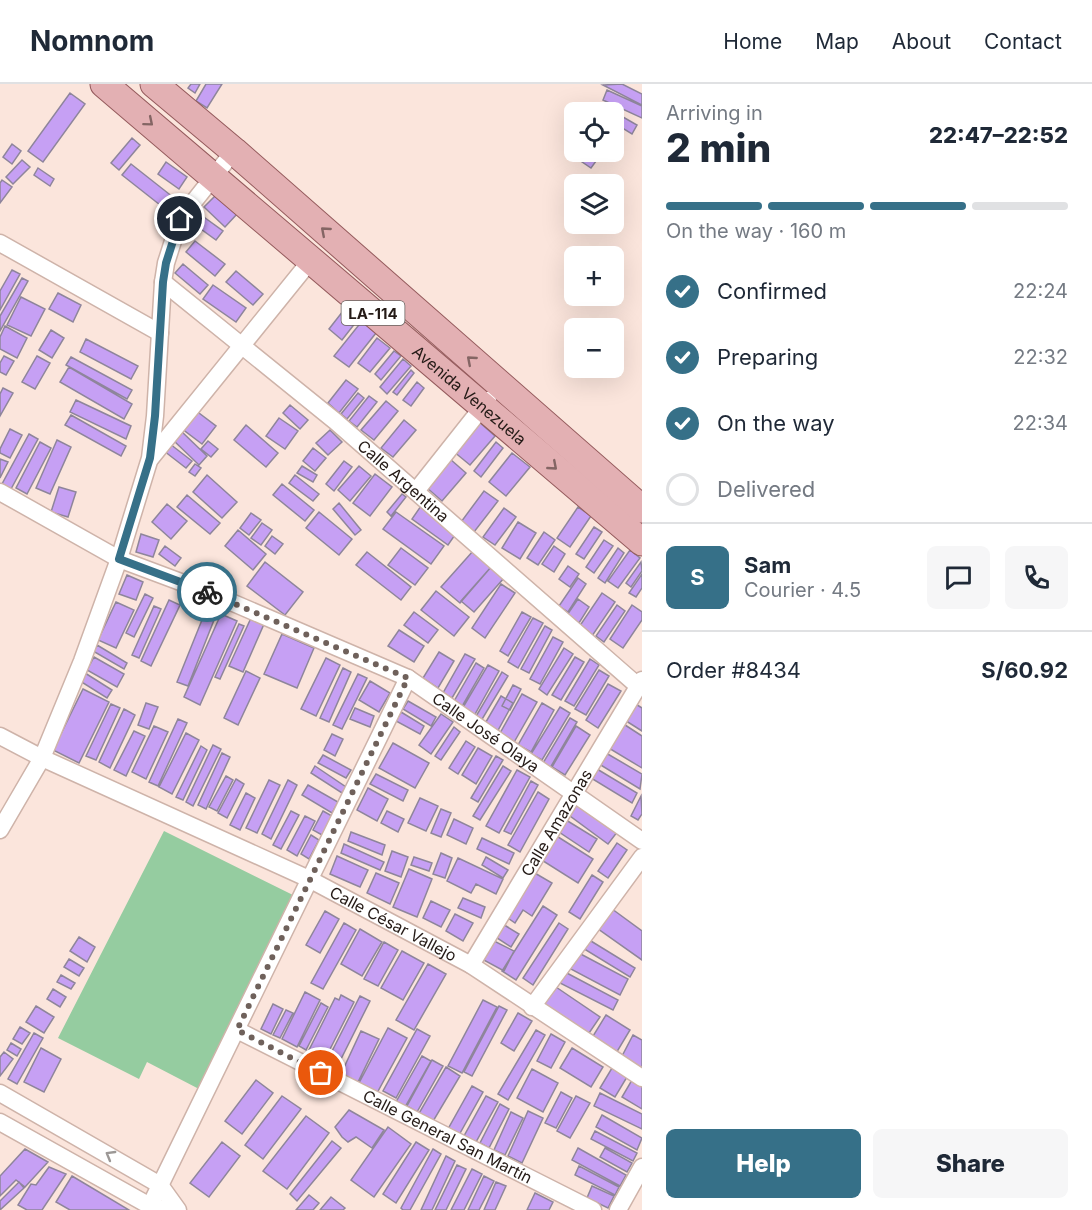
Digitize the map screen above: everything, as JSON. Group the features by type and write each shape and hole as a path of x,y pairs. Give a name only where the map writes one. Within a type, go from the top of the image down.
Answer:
{"main road":[{"name":"Avenida Venezuela","path":"104,84 642,542"},
{"name":"Avenida Venezuela","path":"154,84 234,151 642,509"}],"street":[{"path":"0,830 42,758 82,661 119,559 150,458 155,416 163,282 166,263 180,219 234,151"},
{"path":"0,243 160,333"},
{"path":"150,458 310,260"},
{"name":"Calle Argentina","path":"163,282 335,421 640,683"},
{"path":"416,491 499,385"},
{"name":"Calle José Olaya","path":"0,492 119,559 210,593 408,678 640,839"},
{"path":"0,1122 157,1208 160,1185 408,678"},
{"name":"Calle Amazonas","path":"471,965 640,683"},
{"name":"Calle César Vallejo","path":"0,736 42,758 309,879 471,965 642,1078"},
{"path":"532,1007 642,857"},
{"name":"Calle General San Martín","path":"237,1030 593,1210"},
{"path":"0,1093 160,1185 178,1210"},
{"path":"618,1210 642,1167"}],"green space":[{"path":"164,831 297,897 199,1089 147,1062 139,1079 58,1038"}],"building":[{"path":"191,84 200,84 195,93 188,88"},
{"path":"206,84 222,84 207,108 196,101"},
{"path":"622,84 642,94 642,105 603,85"},
{"path":"607,90 642,106 642,118 624,110 624,102 603,100"},
{"path":"70,93 85,104 43,162 28,151"},
{"path":"624,118 637,125 632,134 624,129"},
{"path":"132,138 140,145 119,170 111,163"},
{"path":"12,144 21,151 12,164 3,157"},
{"path":"22,160 30,167 13,184 6,177"},
{"path":"166,162 187,177 179,189 158,174"},
{"path":"582,162 595,162 591,168"},
{"path":"131,164 178,201 169,212 122,175"},
{"path":"38,168 54,179 50,186 34,175"},
{"path":"2,180 12,187 0,203 0,183"},
{"path":"216,195 237,214 225,227 204,207"},
{"path":"201,215 223,231 216,240 194,224"},
{"path":"195,241 225,264 215,276 186,252"},
{"path":"183,264 208,285 200,294 175,273"},
{"path":"12,270 20,274 0,310 0,291"},
{"path":"236,271 263,294 253,305 226,282"},
{"path":"22,278 28,281 0,331 0,316"},
{"path":"213,285 246,308 236,322 203,299"},
{"path":"58,293 81,305 73,322 49,309"},
{"path":"21,297 45,309 31,336 7,325"},
{"path":"343,311 356,322 342,340 329,329"},
{"path":"362,321 376,333 349,367 334,356"},
{"path":"5,326 27,338 17,358 0,349 0,337"},
{"path":"51,330 64,338 52,358 39,350"},
{"path":"377,338 390,348 370,372 358,363"},
{"path":"86,339 138,366 131,379 80,352"},
{"path":"394,351 401,356 381,380 375,374"},
{"path":"4,356 14,361 6,375 0,372 0,363"},
{"path":"37,356 50,363 35,389 22,382"},
{"path":"71,357 132,390 127,399 66,365"},
{"path":"403,359 411,366 387,394 380,387"},
{"path":"69,367 132,404 124,419 60,382"},
{"path":"411,370 414,373 397,395 393,392"},
{"path":"346,380 358,389 339,413 328,403"},
{"path":"417,382 424,388 411,406 403,400"},
{"path":"3,388 13,393 0,416 0,394"},
{"path":"358,393 364,398 347,419 341,414"},
{"path":"369,396 377,402 357,427 349,421"},
{"path":"76,400 131,426 126,439 70,412"},
{"path":"386,401 398,411 374,440 361,430"},
{"path":"290,405 308,420 300,429 283,413"},
{"path":"195,410 216,426 202,444 181,428"},
{"path":"71,415 126,446 121,456 65,425"},
{"path":"279,418 298,431 285,449 266,436"},
{"path":"404,420 416,430 393,457 381,448"},
{"path":"478,421 495,436 470,465 453,451"},
{"path":"246,425 278,453 266,467 234,440"},
{"path":"10,429 22,435 10,458 0,453 0,449"},
{"path":"180,430 207,456 199,465 172,439"},
{"path":"330,430 342,442 328,455 316,443"},
{"path":"29,434 38,439 11,489 2,484"},
{"path":"57,440 71,447 50,494 36,488"},
{"path":"208,441 218,449 211,457 201,449"},
{"path":"40,442 51,448 27,494 16,488"},
{"path":"496,442 503,448 481,477 474,471"},
{"path":"170,444 192,461 186,468 164,451"},
{"path":"313,448 326,458 315,471 303,461"},
{"path":"512,453 530,467 506,496 489,482"},
{"path":"0,459 8,462 0,478"},
{"path":"450,459 466,473 442,501 426,487"},
{"path":"344,461 352,467 334,491 326,484"},
{"path":"195,464 201,468 195,476 189,472"},
{"path":"302,466 317,475 313,482 297,473"},
{"path":"359,466 371,476 350,501 338,490"},
{"path":"375,474 392,487 370,516 353,503"},
{"path":"207,475 237,502 222,518 193,492"},
{"path":"295,475 319,494 313,501 289,483"},
{"path":"282,484 314,510 305,521 273,495"},
{"path":"59,487 76,492 68,517 51,512"},
{"path":"484,491 498,501 474,532 461,522"},
{"path":"402,494 406,497 391,516 387,512"},
{"path":"187,495 220,523 210,534 177,507"},
{"path":"339,503 361,530 355,535 333,509"},
{"path":"167,504 187,521 171,539 152,522"},
{"path":"421,506 457,532 448,545 412,519"},
{"path":"578,507 591,516 570,547 557,538"},
{"path":"504,508 516,517 495,545 483,537"},
{"path":"319,512 352,539 339,555 306,528"},
{"path":"396,512 444,546 431,564 383,529"},
{"path":"251,513 261,520 249,535 240,528"},
{"path":"518,522 536,533 520,559 502,548"},
{"path":"262,523 272,530 261,545 251,538"},
{"path":"594,527 602,532 584,559 576,554"},
{"path":"238,530 266,554 253,570 225,546"},
{"path":"544,532 555,540 538,565 527,558"},
{"path":"141,534 159,540 153,557 136,552"},
{"path":"272,536 283,544 275,554 265,546"},
{"path":"604,540 613,546 594,573 586,567"},
{"path":"165,546 181,558 175,566 159,554"},
{"path":"554,546 565,554 554,572 542,564"},
{"path":"401,548 428,568 415,585 388,565"},
{"path":"618,548 624,553 605,583 598,578"},
{"path":"630,550 640,558 618,588 608,581"},
{"path":"473,551 491,567 460,603 441,587"},
{"path":"367,552 411,587 401,600 356,565"},
{"path":"265,562 303,592 285,615 247,586"},
{"path":"641,562 642,571 631,587 626,583"},
{"path":"568,566 579,574 570,587 559,579"},
{"path":"491,567 504,578 474,612 461,601"},
{"path":"642,574 642,588 636,597 629,593"},
{"path":"127,575 143,582 136,600 119,594"},
{"path":"578,578 586,584 568,612 559,606"},
{"path":"501,584 515,593 485,638 472,628"},
{"path":"436,591 469,617 454,636 421,610"},
{"path":"602,593 615,602 592,636 579,627"},
{"path":"145,594 153,598 134,637 126,633"},
{"path":"578,599 589,607 579,623 567,615"},
{"path":"169,600 180,605 151,666 141,661"},
{"path":"116,602 134,610 116,648 98,640"},
{"path":"617,605 625,611 604,642 596,636"},
{"path":"632,605 642,612 642,620 623,648 610,639"},
{"path":"154,606 161,609 139,658 132,655"},
{"path":"414,612 438,630 428,643 404,625"},
{"path":"522,612 531,617 508,656 500,651"},
{"path":"221,614 237,621 200,705 184,697"},
{"path":"204,615 214,620 188,686 177,682"},
{"path":"251,618 264,624 243,672 229,666"},
{"path":"533,618 543,623 518,668 508,662"},
{"path":"239,624 244,626 220,679 215,677"},
{"path":"545,626 552,630 529,673 521,669"},
{"path":"399,630 424,646 414,662 388,646"},
{"path":"282,634 314,648 297,688 264,674"},
{"path":"553,637 563,642 540,684 530,679"},
{"path":"97,645 127,663 124,669 93,651"},
{"path":"564,648 573,654 547,695 539,689"},
{"path":"439,652 454,661 438,688 423,678"},
{"path":"465,654 475,659 452,698 443,693"},
{"path":"94,657 124,674 117,687 87,670"},
{"path":"575,657 584,662 561,700 552,695"},
{"path":"326,658 340,665 316,716 301,709"},
{"path":"590,659 599,665 574,706 565,701"},
{"path":"476,663 484,668 461,708 453,703"},
{"path":"488,665 499,671 474,716 462,709"},
{"path":"343,668 351,672 329,722 320,718"},
{"path":"599,670 609,676 586,715 575,709"},
{"path":"246,671 260,678 238,725 224,718"},
{"path":"502,672 508,676 481,721 475,718"},
{"path":"85,673 112,690 107,698 80,681"},
{"path":"358,674 367,678 342,729 333,725"},
{"path":"370,681 390,693 379,712 359,700"},
{"path":"608,684 621,691 598,728 586,720"},
{"path":"513,685 521,689 510,710 502,706"},
{"path":"83,689 109,702 79,763 53,750"},
{"path":"522,694 537,702 513,744 499,735"},
{"path":"501,696 513,703 496,734 483,727"},
{"path":"408,701 436,717 431,726 403,709"},
{"path":"146,703 158,707 149,729 138,725"},
{"path":"542,703 554,710 531,752 518,745"},
{"path":"634,703 642,708 642,731 623,719"},
{"path":"111,704 120,708 96,760 86,756"},
{"path":"560,707 570,713 542,760 531,754"},
{"path":"355,708 374,716 370,727 350,719"},
{"path":"124,709 135,715 110,768 99,762"},
{"path":"401,712 424,726 420,734 396,721"},
{"path":"441,714 453,722 431,754 419,745"},
{"path":"570,718 577,722 550,768 543,763"},
{"path":"178,719 187,723 158,786 149,782"},
{"path":"622,723 642,736 642,768 607,747"},
{"path":"154,726 168,732 146,779 132,772"},
{"path":"576,726 590,735 565,775 552,767"},
{"path":"454,727 460,732 441,760 435,756"},
{"path":"134,731 145,736 126,776 114,770"},
{"path":"186,733 199,740 172,794 159,787"},
{"path":"332,734 343,739 335,756 324,750"},
{"path":"466,741 475,747 458,774 449,768"},
{"path":"393,743 429,763 415,788 379,768"},
{"path":"213,745 221,749 193,806 186,802"},
{"path":"201,746 207,750 183,800 176,797"},
{"path":"478,748 492,756 476,784 462,775"},
{"path":"222,753 230,757 206,809 198,805"},
{"path":"606,753 642,774 640,789 599,764"},
{"path":"323,755 351,770 346,778 318,763"},
{"path":"496,756 503,760 478,802 471,798"},
{"path":"315,766 346,787 342,793 311,773"},
{"path":"503,766 511,771 480,820 473,816"},
{"path":"597,769 637,793 632,803 591,778"},
{"path":"517,770 530,777 499,833 486,826"},
{"path":"376,774 408,790 403,801 370,784"},
{"path":"226,776 233,780 217,811 209,807"},
{"path":"236,779 244,784 227,818 218,813"},
{"path":"269,780 280,785 257,833 246,828"},
{"path":"288,780 297,785 271,839 262,834"},
{"path":"531,781 538,785 511,834 504,831"},
{"path":"308,785 338,802 332,813 302,795"},
{"path":"368,788 388,799 377,821 357,810"},
{"path":"538,792 549,799 520,852 508,845"},
{"path":"246,793 255,798 240,830 230,825"},
{"path":"641,796 642,814 638,820 631,816"},
{"path":"420,798 438,806 426,831 408,823"},
{"path":"575,800 618,831 608,844 566,813"},
{"path":"441,809 451,813 441,837 431,833"},
{"path":"291,811 299,815 281,849 273,845"},
{"path":"323,811 332,816 322,835 313,830"},
{"path":"387,811 404,819 398,832 381,823"},
{"path":"305,816 315,821 297,856 287,850"},
{"path":"454,819 473,828 466,844 447,835"},
{"path":"566,820 597,839 589,852 559,832"},
{"path":"351,832 385,845 382,855 348,841"},
{"path":"311,835 319,840 309,859 301,854"},
{"path":"555,835 593,859 578,883 540,859"},
{"path":"482,838 514,853 509,864 477,849"},
{"path":"617,843 627,850 608,878 598,871"},
{"path":"344,844 384,862 380,870 341,853"},
{"path":"392,851 408,857 401,877 385,871"},
{"path":"441,853 452,858 445,878 433,874"},
{"path":"337,856 368,870 360,887 330,874"},
{"path":"414,857 432,863 429,871 411,865"},
{"path":"486,857 508,870 503,878 482,865"},
{"path":"458,858 503,879 496,894 476,884 471,893 447,881"},
{"path":"409,869 432,879 417,917 393,907"},
{"path":"533,872 552,883 532,916 523,910 515,923 505,916"},
{"path":"376,873 399,883 390,904 367,893"},
{"path":"592,875 603,882 580,919 569,912"},
{"path":"463,898 485,907 481,918 458,908"},
{"path":"431,901 450,910 441,927 423,918"},
{"path":"543,906 557,915 516,980 502,971"},
{"path":"608,906 642,931 642,960 594,926"},
{"path":"325,911 339,919 320,953 306,945"},
{"path":"455,914 473,923 463,941 446,931"},
{"path":"344,923 356,930 323,989 311,983"},
{"path":"501,923 519,934 511,947 494,936"},
{"path":"559,923 568,929 533,985 523,978"},
{"path":"360,929 382,942 362,976 341,964"},
{"path":"79,937 95,947 87,962 70,951"},
{"path":"586,938 635,968 630,977 581,947"},
{"path":"490,939 514,951 504,971 480,958"},
{"path":"384,942 398,950 378,986 364,979"},
{"path":"402,951 424,963 403,1000 381,988"},
{"path":"575,951 628,979 620,995 567,967"},
{"path":"69,959 84,968 79,976 64,967"},
{"path":"428,964 446,974 414,1030 396,1020"},
{"path":"563,971 618,1000 613,1010 558,982"},
{"path":"61,975 75,983 71,989 57,982"},
{"path":"553,985 600,1017 585,1039 538,1007"},
{"path":"53,989 66,997 60,1007 47,999"},
{"path":"305,992 320,1000 297,1047 282,1039"},
{"path":"341,995 354,1002 325,1059 309,1050 335,998 339,1000"},
{"path":"360,996 370,1001 338,1065 327,1061"},
{"path":"483,1000 497,1007 462,1073 448,1066"},
{"path":"321,1003 328,1007 306,1050 299,1046"},
{"path":"273,1004 283,1009 271,1034 261,1029"},
{"path":"36,1006 54,1017 44,1033 26,1022"},
{"path":"499,1006 507,1010 472,1076 464,1072"},
{"path":"286,1010 293,1013 280,1038 273,1035"},
{"path":"518,1013 532,1021 514,1051 501,1043"},
{"path":"606,1015 630,1030 615,1055 590,1041"},
{"path":"20,1027 30,1033 22,1044 13,1039"},
{"path":"388,1028 407,1038 377,1093 359,1083"},
{"path":"417,1029 430,1036 396,1098 383,1091"},
{"path":"536,1030 545,1035 508,1100 498,1094"},
{"path":"361,1031 379,1039 358,1082 341,1074"},
{"path":"34,1033 43,1038 17,1084 8,1079"},
{"path":"551,1034 565,1042 551,1068 537,1061"},
{"path":"633,1035 642,1040 642,1072 620,1060"},
{"path":"11,1043 21,1049 17,1056 7,1050"},
{"path":"41,1048 61,1059 44,1092 24,1082"},
{"path":"572,1048 603,1067 591,1087 560,1068"},
{"path":"4,1052 13,1059 0,1076 0,1057"},
{"path":"422,1056 431,1061 405,1107 396,1102"},
{"path":"432,1060 443,1066 417,1112 407,1106"},
{"path":"446,1067 460,1076 432,1123 418,1115"},
{"path":"612,1068 627,1077 615,1097 600,1088"},
{"path":"532,1069 558,1083 543,1112 517,1098"},
{"path":"256,1080 273,1093 242,1134 225,1121"},
{"path":"632,1080 642,1085 642,1109 622,1097"},
{"path":"472,1086 483,1092 459,1135 448,1129"},
{"path":"561,1092 572,1098 556,1128 545,1123"},
{"path":"600,1093 642,1114 642,1129 594,1106"},
{"path":"282,1096 301,1109 263,1159 245,1145"},
{"path":"486,1096 498,1102 476,1142 464,1136"},
{"path":"576,1096 590,1103 570,1138 557,1131"},
{"path":"500,1104 509,1109 489,1148 480,1143"},
{"path":"349,1110 384,1130 372,1148 356,1137 348,1142 335,1127"},
{"path":"528,1111 543,1118 522,1163 508,1156"},
{"path":"511,1112 523,1118 505,1155 494,1150"},
{"path":"602,1115 642,1138 637,1150 596,1127"},
{"path":"306,1116 329,1133 287,1189 263,1171"},
{"path":"388,1127 411,1144 374,1197 351,1180"},
{"path":"595,1131 637,1153 633,1161 591,1139"},
{"path":"332,1141 341,1148 297,1201 290,1194"},
{"path":"222,1142 240,1156 209,1197 190,1183"},
{"path":"416,1142 429,1150 396,1203 383,1194"},
{"path":"578,1148 626,1175 620,1186 572,1160"},
{"path":"605,1148 632,1163 627,1172 600,1157"},
{"path":"25,1149 48,1162 25,1187 16,1180 0,1196 0,1176"},
{"path":"433,1149 441,1154 410,1210 403,1210 401,1208"},
{"path":"446,1156 455,1161 432,1210 421,1210"},
{"path":"457,1165 466,1169 446,1210 435,1210"},
{"path":"579,1166 619,1187 615,1195 575,1175"},
{"path":"49,1167 66,1174 42,1210 27,1210 18,1205 31,1184 36,1185"},
{"path":"472,1169 482,1174 464,1210 451,1210"},
{"path":"72,1176 129,1210 70,1210 56,1202"},
{"path":"484,1176 494,1181 479,1210 468,1210"},
{"path":"19,1182 24,1188 0,1210 0,1201"},
{"path":"496,1182 506,1186 495,1210 484,1210"},
{"path":"592,1186 614,1196 608,1208 587,1198"},
{"path":"535,1193 553,1202 549,1210 527,1210"},
{"path":"309,1195 319,1203 313,1210 296,1210"},
{"path":"331,1197 345,1208 343,1210 320,1210"}],"way so far":[{"path":"207,592 408,678 237,1030 321,1073"}],"route":[{"path":"180,219 166,263 163,282 155,416 150,458 119,559 207,592"}]}
